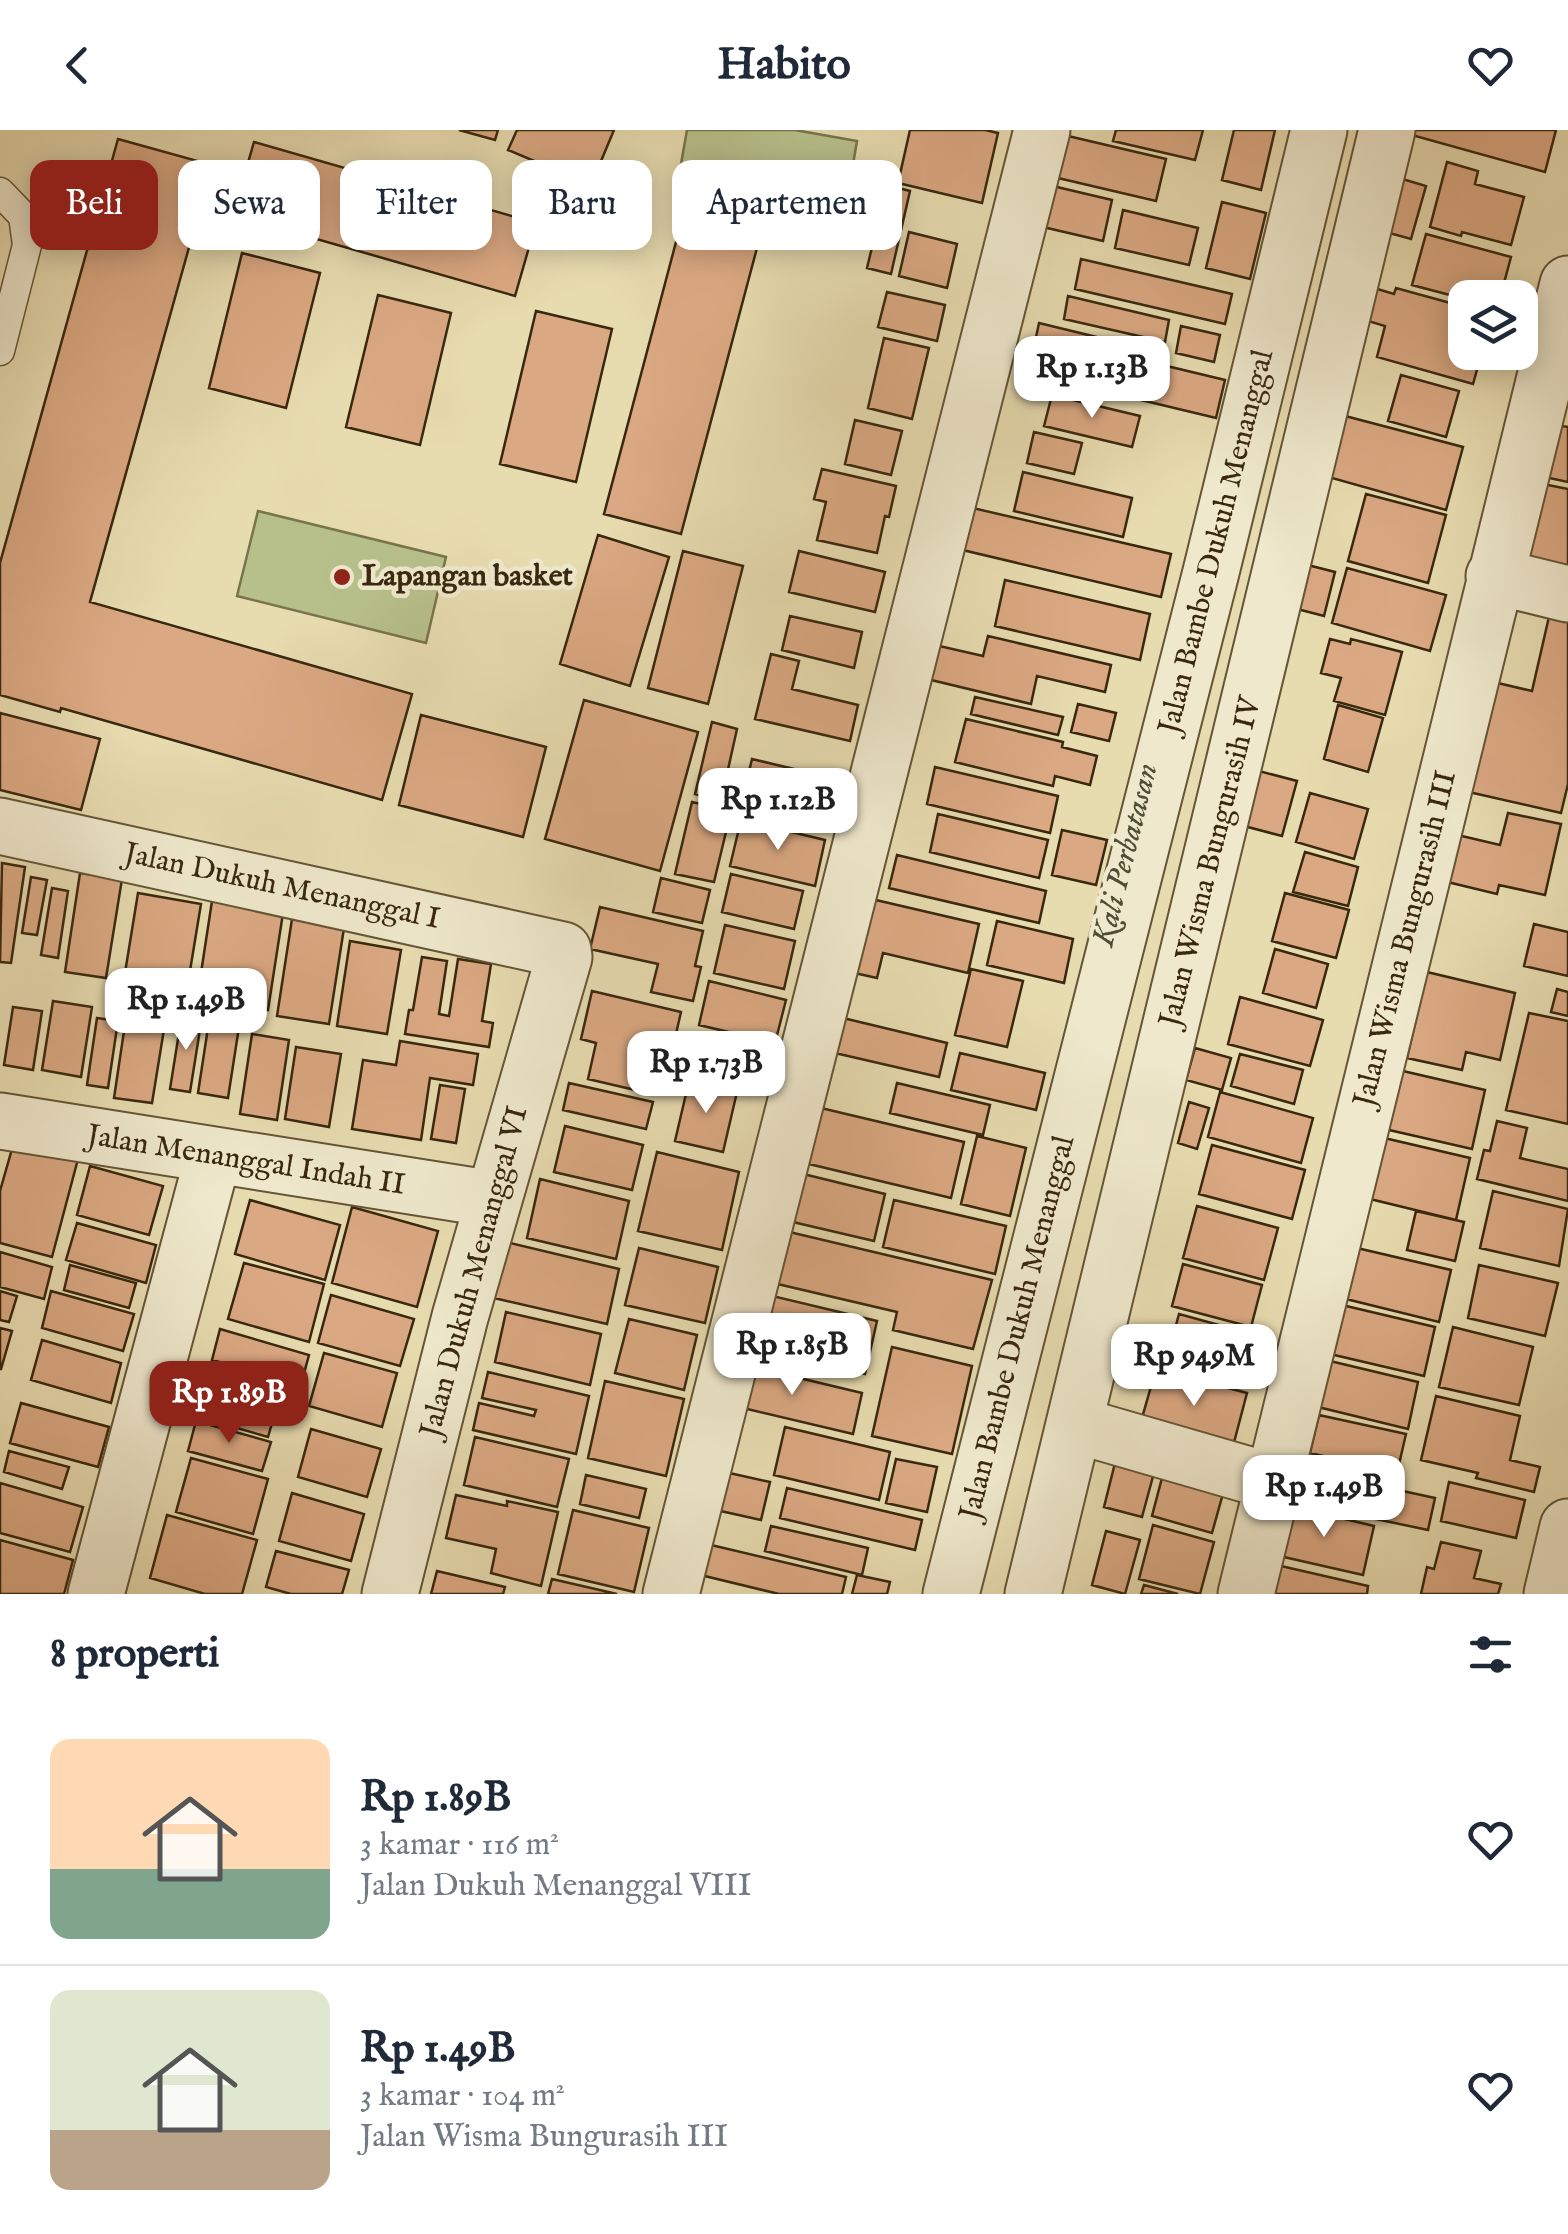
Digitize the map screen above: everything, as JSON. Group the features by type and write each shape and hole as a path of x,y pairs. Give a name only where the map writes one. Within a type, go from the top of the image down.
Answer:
{"street":[{"path":"671,1594 1042,130"},
{"name":"Jalan Bambe Dukuh Menanggal","path":"951,1594 1319,130"},
{"name":"Jalan Wisma Bungurasih IV","path":"1033,1594 1388,130"},
{"name":"Jalan Wisma Bungurasih III","path":"1246,1594 1568,284"},
{"path":"1494,576 1568,594"},
{"name":"Jalan Dukuh Menanggal I","path":"0,826 562,950"},
{"name":"Jalan Dukuh Menanggal VI","path":"390,1594 493,1199 564,958 562,950"},
{"name":"Jalan Menanggal Indah II","path":"0,1122 493,1199"},
{"path":"96,1594 214,1157"},
{"path":"1076,1426 1274,1482"},
{"path":"1552,1594 1568,1527"}],"lane":[{"path":"0,192 22,216 27,245 0,351"}],"green space":[{"path":"687,130 795,130 857,141 854,160 682,160"},
{"name":"Lapangan basket","path":"258,511 446,557 426,643 237,596"}],"building":[{"path":"459,130 498,130 495,140"},
{"path":"517,130 614,130 601,160 532,160 508,150"},
{"path":"910,130 998,133 982,203 902,184"},
{"path":"1116,130 1203,130 1195,160 1113,141"},
{"path":"1234,130 1275,130 1261,190 1222,180"},
{"path":"1394,130 1556,130 1545,172"},
{"path":"1051,132 1166,159 1156,201 1041,174"},
{"path":"118,139 194,160 178,160 178,250 188,250 90,602 412,694 382,800 61,708 60,712 0,695 0,563 87,250 158,250 158,160 112,160"},
{"path":"254,142 317,160 249,160"},
{"path":"320,161 340,167 340,246 320,240"},
{"path":"1447,162 1478,171 1475,184 1524,197 1511,245 1430,227"},
{"path":"1386,174 1426,186 1411,239 1371,228"},
{"path":"1040,183 1112,200 1103,241 1030,224"},
{"path":"902,189 910,191 902,226"},
{"path":"1222,202 1266,213 1250,279 1206,268"},
{"path":"492,210 512,216 512,250 528,250 515,296 355,250 492,250"},
{"path":"1123,210 1198,228 1189,265 1115,248"},
{"path":"909,232 957,244 947,288 899,276"},
{"path":"1426,234 1511,257 1505,280 1448,280 1448,295 1412,285"},
{"path":"674,250 756,250 681,534 604,514"},
{"path":"871,250 896,250 891,274 867,268"},
{"path":"242,253 320,273 286,408 209,388"},
{"path":"1081,259 1232,294 1225,324 1075,289"},
{"path":"1354,282 1394,294 1396,288 1448,302 1448,370 1477,370 1473,384 1377,357 1385,326 1345,314"},
{"path":"887,292 945,305 937,341 878,327"},
{"path":"378,295 451,313 420,445 346,427"},
{"path":"1068,296 1169,320 1165,342 1064,319"},
{"path":"536,311 612,329 576,482 500,464"},
{"path":"1039,323 1117,342 1109,379 1031,361"},
{"path":"1181,326 1220,335 1214,362 1176,353"},
{"path":"884,338 929,348 912,419 868,408"},
{"path":"1121,355 1225,380 1216,418 1112,393"},
{"path":"1401,375 1459,391 1446,437 1388,421"},
{"path":"1052,395 1140,416 1132,447 1044,426"},
{"path":"1330,412 1463,447 1446,510 1314,473"},
{"path":"855,420 902,431 891,475 845,464"},
{"path":"1550,424 1568,427 1568,482 1540,476"},
{"path":"1034,432 1082,443 1074,474 1027,463"},
{"path":"822,469 896,486 877,553 817,540 826,502 814,499"},
{"path":"1023,472 1132,498 1123,537 1014,511"},
{"path":"1543,484 1568,489 1568,569 1528,561"},
{"path":"1366,494 1446,515 1428,583 1348,561"},
{"path":"964,506 1171,554 1161,597 954,548"},
{"path":"598,535 669,557 630,686 560,664"},
{"path":"683,551 743,566 708,704 648,688"},
{"path":"799,551 885,572 875,612 789,592"},
{"path":"1288,560 1335,572 1324,616 1278,604"},
{"path":"1347,568 1446,595 1430,651 1332,623"},
{"path":"1005,580 1150,614 1140,660 995,626"},
{"path":"1551,608 1568,612 1568,784 1561,813 1460,790 1485,680 1532,691"},
{"path":"790,616 862,632 854,668 782,650"},
{"path":"988,636 1111,665 1105,692 1037,676 1031,704 927,679 935,645 983,656"},
{"path":"1330,639 1350,644 1351,639 1402,652 1385,715 1334,701 1341,678 1321,673"},
{"path":"771,654 799,661 792,689 858,705 850,741 755,719"},
{"path":"975,697 1063,717 1058,735 971,714"},
{"path":"584,700 698,732 660,871 545,839"},
{"path":"1078,704 1116,713 1109,741 1071,732"},
{"path":"1338,705 1383,718 1368,772 1324,759"},
{"path":"0,713 100,739 81,810 0,790"},
{"path":"421,715 546,747 523,837 399,805"},
{"path":"966,719 1063,742 1062,747 1097,756 1090,785 1055,776 1053,786 955,762"},
{"path":"712,722 737,729 721,801 695,794"},
{"path":"752,759 832,778 821,828 740,809"},
{"path":"1240,766 1297,781 1282,836 1225,821"},
{"path":"935,767 1058,796 1050,833 927,804"},
{"path":"1310,793 1368,809 1354,859 1296,842"},
{"path":"692,802 731,811 714,882 675,874"},
{"path":"1508,813 1561,824 1545,895 1499,885 1497,894 1435,879 1445,832 1500,845"},
{"path":"938,814 1048,840 1039,878 930,852"},
{"path":"741,820 825,840 815,886 730,866"},
{"path":"1062,830 1107,840 1096,885 1052,875"},
{"path":"1305,852 1358,867 1348,906 1293,892"},
{"path":"897,855 1046,891 1039,923 889,888"},
{"path":"2,863 25,867 11,963 0,962"},
{"path":"80,873 122,879 106,978 65,972"},
{"path":"731,874 803,891 794,929 722,912"},
{"path":"31,877 47,880 37,935 22,933"},
{"path":"661,878 710,890 702,923 653,912"},
{"path":"52,888 68,891 58,958 41,955"},
{"path":"138,893 201,904 186,995 123,985"},
{"path":"1285,893 1349,910 1336,958 1272,941"},
{"path":"850,894 979,924 968,973 883,953 877,978 832,968"},
{"path":"212,901 283,913 268,1010 197,999"},
{"path":"600,907 703,931 695,966 701,967 693,1001 651,992 658,964 590,949"},
{"path":"292,919 344,928 329,1024 277,1016"},
{"path":"997,921 1073,939 1064,983 987,965"},
{"path":"1534,924 1568,932 1568,976 1524,966"},
{"path":"725,925 795,941 784,989 714,973"},
{"path":"350,941 401,950 387,1034 337,1026"},
{"path":"1275,949 1328,964 1316,1008 1263,993"},
{"path":"422,957 447,961 439,1014 449,1016 458,959 491,964 482,1021 493,1023 489,1047 405,1034"},
{"path":"971,969 1023,981 1007,1047 955,1035"},
{"path":"1427,972 1515,993 1500,1060 1466,1052 1462,1070 1407,1058"},
{"path":"709,981 786,1000 775,1043 699,1025"},
{"path":"1557,989 1568,992 1568,1016 1551,1012"},
{"path":"592,991 681,1012 670,1060 660,1058 652,1094 588,1079 596,1043 581,1039"},
{"path":"1240,997 1323,1020 1310,1066 1228,1044"},
{"path":"53,1001 92,1007 81,1077 42,1070"},
{"path":"13,1007 42,1011 33,1070 4,1065"},
{"path":"127,1011 166,1017 152,1103 114,1098"},
{"path":"1529,1013 1568,1021 1568,1124 1506,1110"},
{"path":"182,1014 202,1017 190,1092 170,1089"},
{"path":"97,1018 118,1021 108,1088 87,1085"},
{"path":"843,1018 947,1043 939,1077 835,1053"},
{"path":"209,1021 239,1027 228,1098 198,1093"},
{"path":"252,1034 289,1040 277,1120 240,1114"},
{"path":"697,1034 773,1052 764,1088 689,1070"},
{"path":"400,1041 478,1054 473,1085 430,1078 421,1140 352,1129 363,1060 396,1065"},
{"path":"296,1047 341,1054 329,1127 285,1119"},
{"path":"1195,1048 1231,1058 1222,1090 1186,1080"},
{"path":"960,1053 1045,1073 1036,1110 951,1090"},
{"path":"1240,1054 1303,1070 1294,1104 1231,1086"},
{"path":"1390,1068 1485,1090 1472,1149 1376,1127"},
{"path":"689,1081 737,1092 723,1152 675,1141"},
{"path":"569,1083 653,1102 646,1129 563,1110"},
{"path":"897,1083 990,1105 983,1135 890,1113"},
{"path":"440,1085 465,1089 456,1143 431,1139"},
{"path":"1220,1092 1313,1118 1301,1163 1208,1137"},
{"path":"1189,1102 1209,1108 1197,1149 1178,1143"},
{"path":"821,1108 964,1142 951,1198 809,1164"},
{"path":"1497,1121 1527,1128 1520,1158 1568,1169 1568,1201 1477,1179 1484,1150 1490,1151"},
{"path":"565,1126 643,1145 632,1190 554,1172"},
{"path":"977,1136 1026,1148 1010,1216 961,1204"},
{"path":"1380,1137 1470,1158 1456,1220 1366,1198"},
{"path":"14,1142 78,1159 52,1257 0,1243 0,1191"},
{"path":"1212,1145 1305,1170 1292,1219 1199,1194"},
{"path":"657,1152 739,1172 722,1250 638,1231"},
{"path":"90,1166 163,1186 149,1235 77,1215"},
{"path":"791,1171 885,1194 874,1241 780,1219"},
{"path":"540,1179 629,1201 616,1259 527,1238"},
{"path":"1493,1191 1568,1209 1559,1266 1480,1248"},
{"path":"250,1200 340,1225 325,1280 235,1254"},
{"path":"894,1200 1006,1226 995,1274 883,1247"},
{"path":"1197,1206 1278,1228 1264,1280 1183,1258"},
{"path":"352,1207 438,1231 417,1307 332,1283"},
{"path":"1416,1211 1464,1222 1455,1261 1407,1250"},
{"path":"77,1223 156,1245 146,1283 66,1260"},
{"path":"781,1230 992,1280 973,1349 893,1330 897,1312 769,1282"},
{"path":"506,1242 619,1269 607,1324 494,1298"},
{"path":"639,1248 718,1267 705,1323 625,1305"},
{"path":"1357,1248 1451,1270 1439,1322 1346,1299"},
{"path":"0,1252 52,1267 44,1299 0,1287"},
{"path":"244,1263 324,1284 309,1342 228,1319"},
{"path":"1183,1264 1262,1285 1251,1327 1172,1306"},
{"path":"70,1265 136,1283 129,1308 64,1290"},
{"path":"1479,1265 1558,1283 1545,1336 1468,1318"},
{"path":"0,1291 17,1296 9,1322 0,1320"},
{"path":"51,1291 134,1314 123,1351 42,1328"},
{"path":"756,1292 877,1321 865,1374 744,1346"},
{"path":"331,1295 414,1319 400,1366 318,1343"},
{"path":"1342,1305 1435,1327 1424,1376 1330,1354"},
{"path":"506,1312 601,1334 590,1385 495,1362"},
{"path":"1179,1314 1259,1336 1245,1387 1165,1366"},
{"path":"629,1319 697,1335 684,1390 615,1373"},
{"path":"1453,1327 1533,1347 1519,1405 1439,1387"},
{"path":"0,1328 12,1331 1,1369 0,1369"},
{"path":"220,1329 309,1355 301,1384 212,1360"},
{"path":"42,1340 121,1363 111,1403 31,1380"},
{"path":"892,1347 972,1366 952,1454 872,1436"},
{"path":"324,1353 397,1373 382,1427 309,1406"},
{"path":"1330,1361 1418,1382 1408,1429 1318,1407"},
{"path":"732,1362 862,1393 853,1434 722,1403"},
{"path":"213,1368 298,1392 291,1414 206,1390"},
{"path":"1156,1369 1247,1393 1232,1450 1140,1425"},
{"path":"488,1372 589,1396 576,1454 473,1430 479,1403 534,1416 536,1410 482,1398"},
{"path":"605,1381 684,1399 666,1476 588,1458"},
{"path":"1436,1396 1520,1416 1510,1460 1540,1467 1534,1492 1476,1478 1478,1473 1421,1460"},
{"path":"212,1399 274,1416 268,1437 206,1419"},
{"path":"21,1403 109,1427 98,1467 10,1443"},
{"path":"1319,1415 1406,1434 1397,1473 1310,1453"},
{"path":"196,1421 271,1442 262,1471 188,1451"},
{"path":"785,1427 890,1452 879,1500 774,1475"},
{"path":"311,1429 381,1449 367,1497 298,1477"},
{"path":"475,1437 569,1459 557,1507 464,1485"},
{"path":"9,1451 69,1467 62,1489 4,1472"},
{"path":"1168,1455 1229,1472 1212,1533 1152,1516"},
{"path":"191,1458 268,1479 253,1534 176,1512"},
{"path":"896,1459 937,1467 927,1512 886,1503"},
{"path":"1116,1459 1155,1469 1142,1517 1104,1507"},
{"path":"1310,1460 1377,1476 1375,1485 1435,1498 1428,1530 1300,1503"},
{"path":"725,1472 770,1482 761,1520 716,1510"},
{"path":"586,1475 646,1489 639,1518 580,1504"},
{"path":"1449,1482 1525,1500 1516,1538 1441,1521"},
{"path":"0,1483 83,1507 70,1552 0,1533"},
{"path":"787,1488 922,1520 915,1550 780,1518"},
{"path":"292,1493 364,1514 351,1561 279,1541"},
{"path":"456,1495 558,1512 541,1586 491,1573 496,1549 446,1538"},
{"path":"1286,1505 1374,1526 1363,1575 1275,1555"},
{"path":"573,1510 649,1528 634,1592 558,1574"},
{"path":"167,1515 257,1540 242,1594 205,1594 150,1578"},
{"path":"1153,1525 1214,1542 1200,1594 1139,1579"},
{"path":"771,1526 868,1548 862,1575 765,1551"},
{"path":"1106,1531 1140,1540 1125,1594 1092,1585"},
{"path":"0,1540 73,1560 64,1594 0,1594"},
{"path":"690,1540 846,1577 842,1594 779,1594 684,1571"},
{"path":"1441,1542 1481,1551 1474,1578 1501,1584 1498,1594 1421,1594 1427,1567 1434,1569"},
{"path":"276,1551 349,1570 342,1594 291,1594 266,1587"},
{"path":"1281,1566 1368,1586 1367,1594 1274,1594"},
{"path":"437,1571 505,1587 503,1594 431,1594"},
{"path":"857,1575 890,1582 887,1594 852,1594"},
{"path":"552,1579 617,1594 548,1594"},
{"path":"1144,1585 1178,1594 1141,1594"}],"place":[{"name":"Lapangan basket","path":"342,577"}],"water label":[{"name":"Kali Perbatasan","path":"1126,855"}]}
